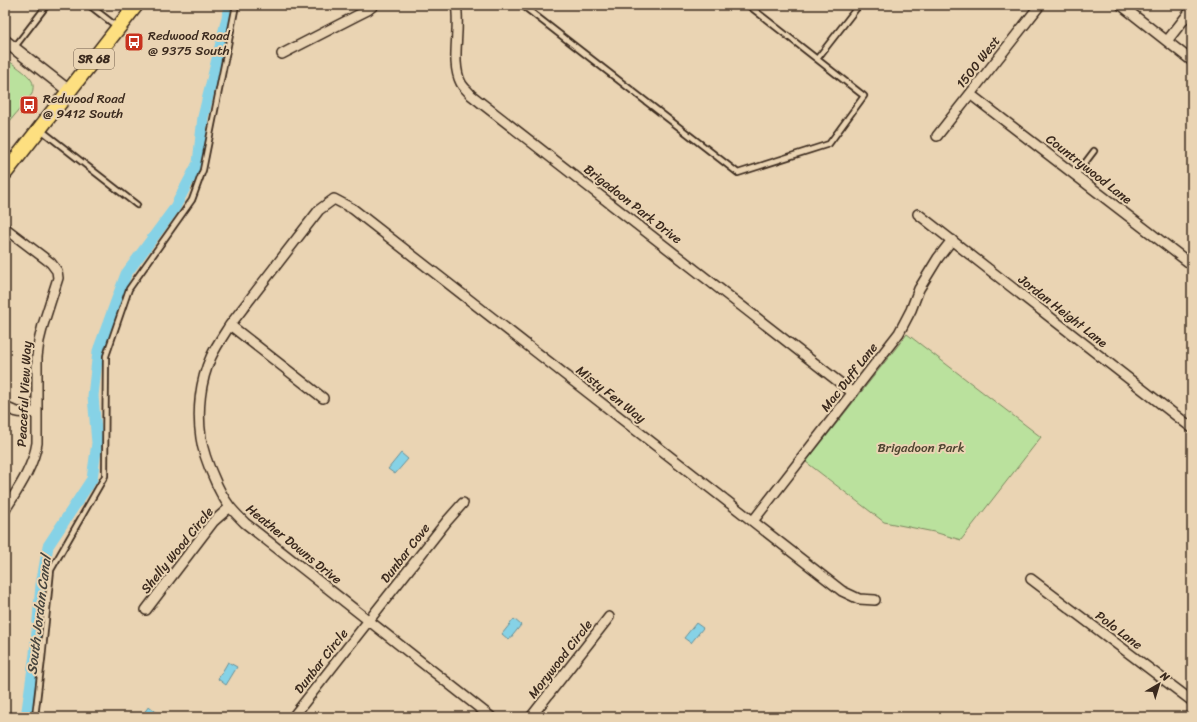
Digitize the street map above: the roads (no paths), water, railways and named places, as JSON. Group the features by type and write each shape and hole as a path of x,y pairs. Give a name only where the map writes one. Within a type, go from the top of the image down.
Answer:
{"main road":[{"name":"SR 68","path":"5,173 136,5"}],"street":[{"path":"282,54 368,10 374,5"},
{"name":"Brigadoon Park Drive","path":"456,5 458,22 456,61 457,73 462,84 471,95 853,393"},
{"name":"1500 West","path":"937,136 1040,5"},
{"path":"1121,5 1192,60"},
{"path":"1167,41 1192,9"},
{"path":"5,41 69,91"},
{"name":"Countrywood Lane","path":"970,94 1188,263"},
{"name":"Heather Downs Drive","path":"334,199 319,210 230,325 219,342 205,373 200,400 199,421 204,455 219,489 230,507 245,523 262,538 492,717"},
{"name":"Misty Fen Way","path":"334,199 353,209 842,591 859,599 875,600"},
{"name":"Jordan Height Lane","path":"918,214 1192,428"},
{"name":"Peaceful View Way","path":"5,228 51,263 57,271 58,278 42,325 39,341 37,357 37,443 33,461 5,510"},
{"name":"Mac Duff Lane","path":"753,521 900,333 919,289 938,258 952,240"},
{"path":"230,325 323,398"},
{"path":"5,406 18,413 37,412"},
{"name":"Dunbar Cove","path":"368,621 463,503"},
{"name":"Shelly Wood Circle","path":"146,610 213,522 230,507"},
{"name":"Polo Lane","path":"1031,579 1192,701"},
{"name":"Morywood Circle","path":"531,717 609,617"},
{"name":"Dunbar Circle","path":"293,717 368,621"}],"lane":[{"path":"14,48 48,5"},
{"path":"89,5 118,28"},
{"path":"35,717 51,570 105,476 106,356 129,289 192,200 195,192 203,170 236,5"},
{"path":"522,5 738,173 829,144 864,96 748,5"},
{"path":"817,59 859,5"},
{"path":"39,129 137,205"},
{"path":"1075,176 1094,151"},
{"path":"1188,263 1192,250"}],"water":[{"path":"401,453 408,459 395,474 388,469"},
{"path":"514,619 521,625 509,640 502,634"},
{"path":"696,623 703,628 691,643 684,638"},
{"path":"228,662 237,667 226,685 218,679"},
{"path":"149,706 162,717 146,717 143,714"}],"waterway":[{"name":"South Jordan Canal","path":"26,717 35,654 41,585 48,546 92,479 97,443 93,396 98,351 126,274 174,209 198,163 203,117 230,5"}],"place":[{"name":"Redwood Road @ 9375 South","path":"134,42"},
{"name":"Redwood Road @ 9412 South","path":"29,105"}],"park label":[{"name":"Brigadoon Park","path":"921,447"}]}
